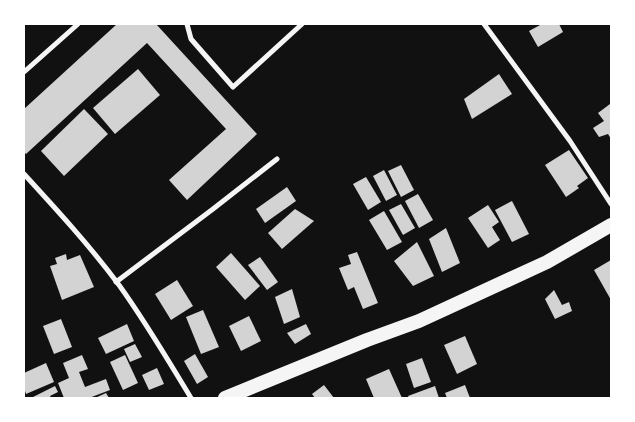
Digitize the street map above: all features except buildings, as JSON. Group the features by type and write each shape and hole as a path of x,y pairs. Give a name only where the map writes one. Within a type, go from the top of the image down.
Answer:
{"highway":[{"path":"225,398 367,340 419,321 547,262 611,224"}],"street":[{"path":"24,72 78,24"},
{"path":"187,24 191,39 233,87 302,24"},
{"path":"484,24 570,141 611,204"},
{"path":"116,282 277,159"},
{"path":"24,174 72,227 116,282 153,336 191,398"}]}
